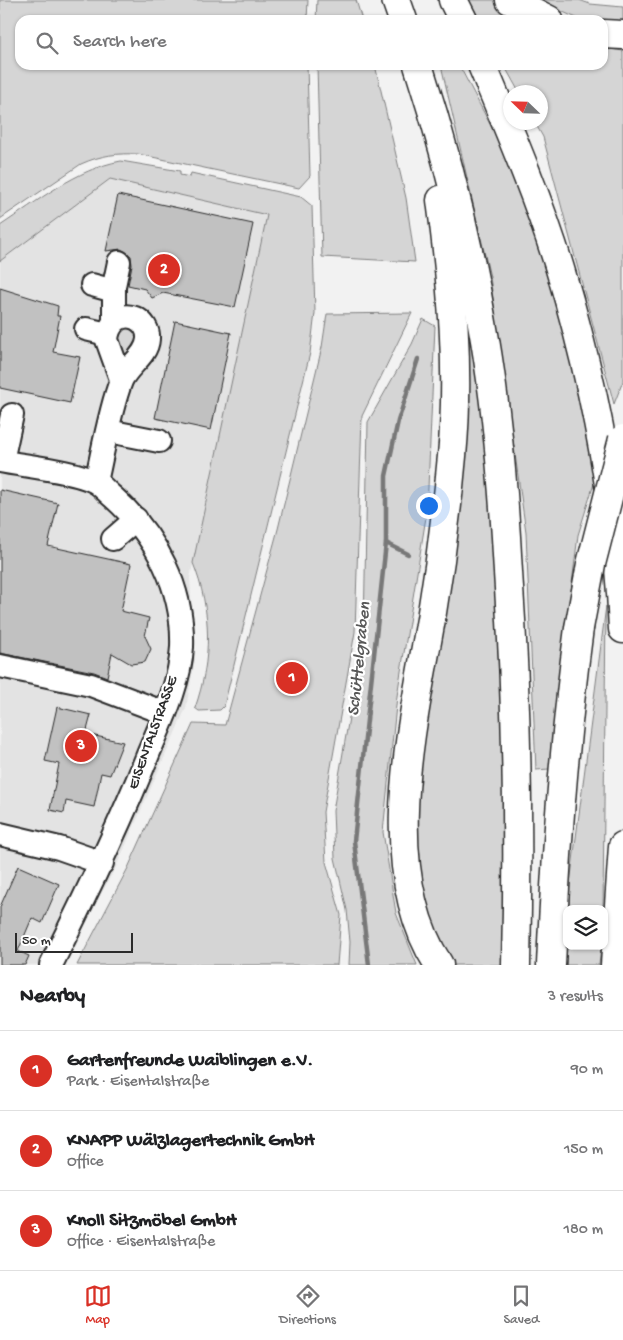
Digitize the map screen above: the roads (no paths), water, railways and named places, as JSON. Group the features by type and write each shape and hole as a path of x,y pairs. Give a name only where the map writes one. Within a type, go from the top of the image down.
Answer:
{"highway":[{"path":"396,0 401,15"},
{"path":"454,0 461,15"},
{"path":"510,0 540,15"},
{"path":"608,34 623,35"},
{"path":"420,70 447,161 470,257 484,332 501,467 512,630 516,732 516,965"},
{"path":"484,70 532,187 560,268 583,348 601,439 614,522 623,629"},
{"path":"439,965 429,950 416,920 408,888 404,857 409,753 444,526 452,454 455,384 454,316 440,198 447,161"},
{"path":"551,965 560,801 568,714 579,628 602,512 623,439"},
{"path":"615,965 623,846"}],"street":[{"path":"119,262 114,291 102,328 121,379"},
{"path":"92,285 114,291"},
{"path":"96,482 121,379 144,351 149,338 148,331 139,320 126,317 102,328"},
{"path":"1,461 11,415"},
{"path":"108,431 159,441"},
{"name":"EISENTALSTRASSE","path":"1,461 63,472 96,482 136,519 154,544 170,576 179,609 182,648 176,678 165,713 102,863 51,965"},
{"path":"113,539 136,519"},
{"path":"0,666 91,685 165,713"},
{"path":"0,834 59,848 102,863"}],"waterway":[{"name":"Schüttelgraben","path":"369,965 354,841 386,543 386,476 398,421 418,359"},
{"path":"386,543 408,554"}],"place":[{"name":"KNAPP Wälzlagertechnik GmbH","path":"164,270"},
{"name":"Gartenfreunde Waiblingen e.V.","path":"292,678"},
{"name":"Knoll Sitzmöbel GmbH","path":"81,746"}]}
